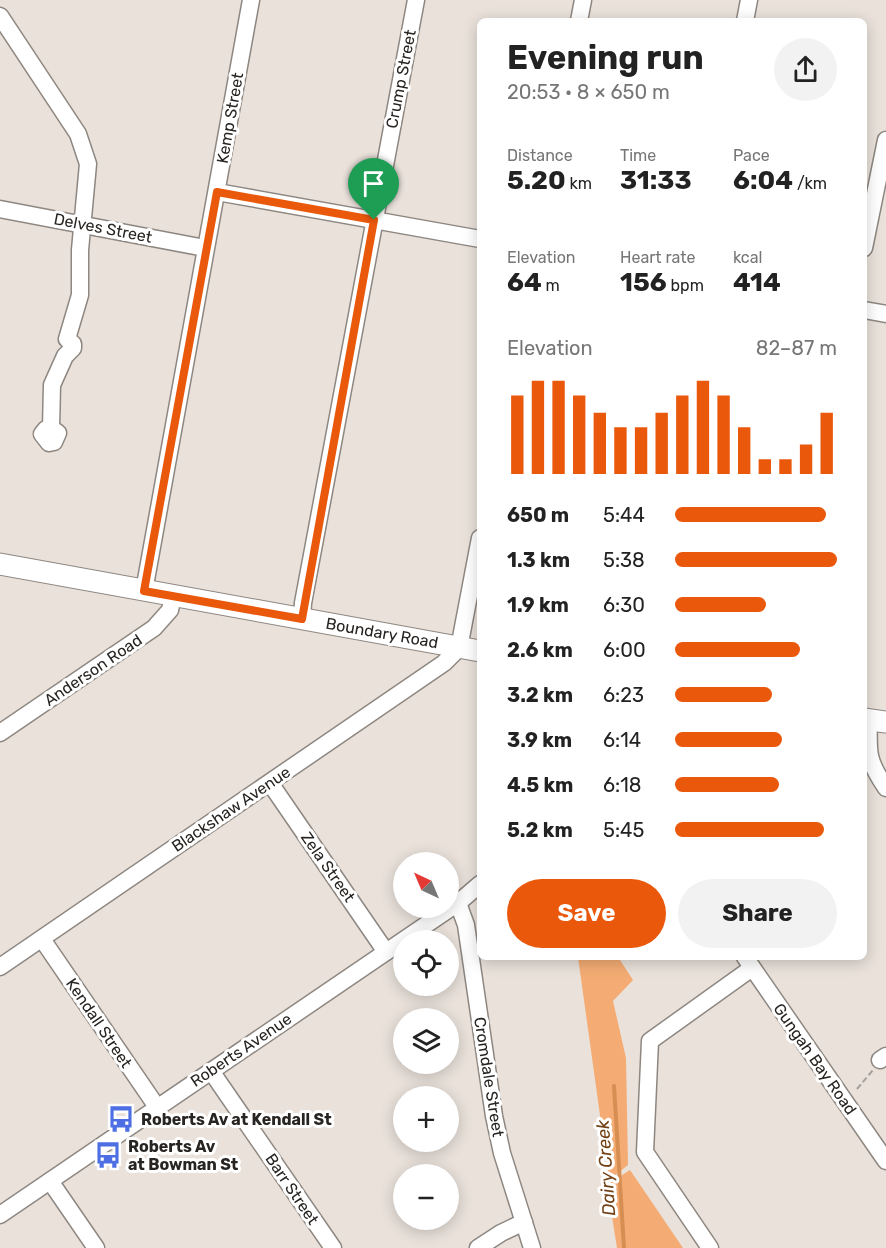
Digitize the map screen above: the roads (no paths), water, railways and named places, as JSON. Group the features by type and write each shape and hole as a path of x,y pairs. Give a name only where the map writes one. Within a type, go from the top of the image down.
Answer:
{"main road":[{"name":"Boundary Road","path":"0,564 477,651"}],"street":[{"name":"Kemp Street","path":"144,591 251,0"},
{"name":"Crump Street","path":"302,619 416,0"},
{"path":"580,18 583,0"},
{"path":"746,18 749,0"},
{"path":"0,16 67,117 81,142 88,164 79,274 80,295 67,339 58,346 59,351 65,356 52,385 51,428"},
{"path":"867,233 886,140"},
{"path":"217,192 477,238"},
{"name":"Delves Street","path":"0,209 205,248"},
{"path":"867,311 886,314"},
{"path":"459,648 477,554"},
{"name":"Anderson Road","path":"0,733 154,628 170,610 173,596"},
{"name":"Blackshaw Avenue","path":"0,967 429,675 459,648"},
{"path":"873,720 870,760 886,788"},
{"name":"Zela Street","path":"270,783 386,952"},
{"name":"Roberts Avenue","path":"459,902 477,887"},
{"name":"Cromdale Street","path":"459,906 466,925 494,1116 502,1153 532,1248"},
{"name":"Roberts Avenue","path":"0,1215 436,918"},
{"name":"Kendall Street","path":"42,939 157,1107"},
{"path":"710,1248 645,1152 650,1041 748,962"},
{"name":"Gungah Bay Road","path":"748,962 886,1161"},
{"name":"Barr Street","path":"211,1071 329,1247"},
{"path":"50,1181 96,1248"},
{"path":"478,1248 524,1222"}],"waterway":[{"name":"Dairy Creek","path":"614,1086 624,1248"}],"place":[{"name":"Roberts Av at Kendall St","path":"121,1119"},
{"name":"Roberts Av at Bowman St","path":"108,1155"}]}
